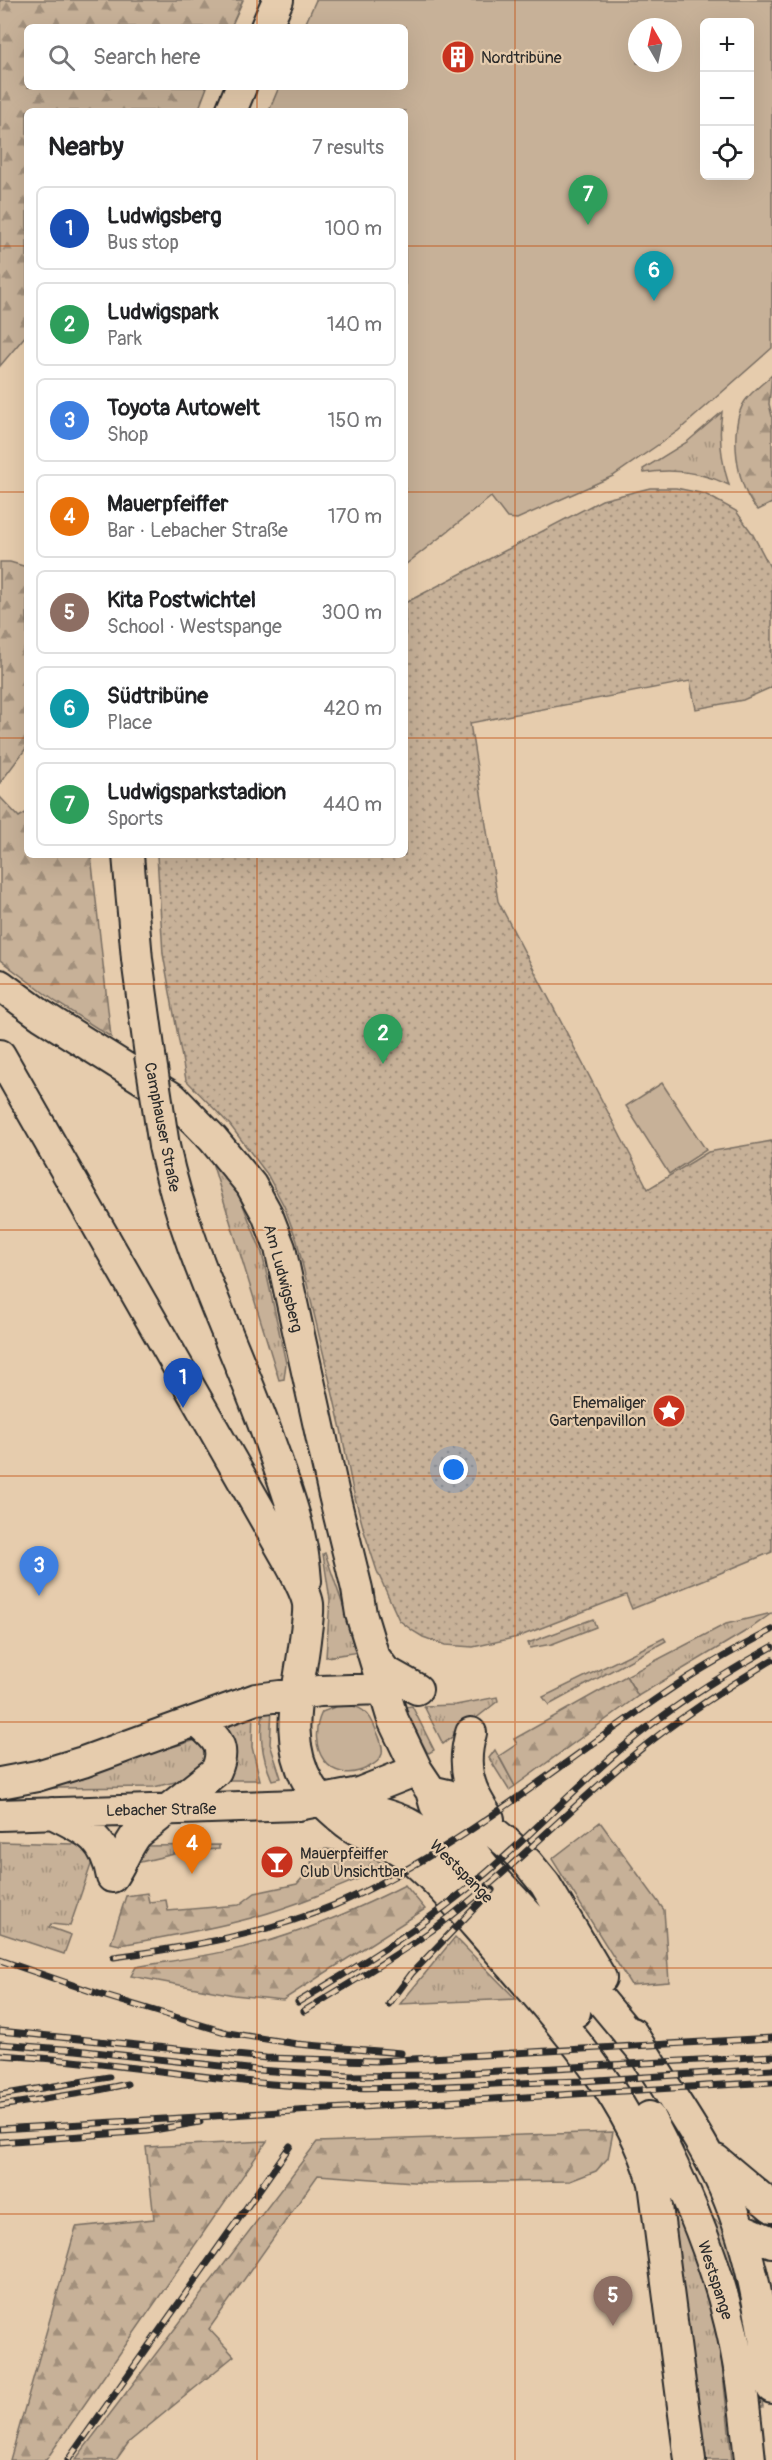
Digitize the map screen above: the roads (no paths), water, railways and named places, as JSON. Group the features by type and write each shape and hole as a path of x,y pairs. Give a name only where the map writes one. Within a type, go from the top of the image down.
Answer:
{"main road":[{"path":"267,24 278,0"},
{"path":"232,108 240,90"},
{"name":"Camphauser Straße","path":"128,858 137,959 164,1146 183,1220 263,1420 296,1516 304,1548 308,1603"},
{"name":"Am Ludwigsberg","path":"0,985 41,1015 173,1098 213,1139 251,1185 267,1214 280,1248 361,1614 393,1720 424,1780"},
{"path":"0,1055 290,1563 308,1603 293,1720 294,1739 301,1765 311,1788 322,1800"},
{"name":"Camphauser Straße","path":"263,1420 313,1500 361,1614"},
{"path":"374,1656 385,1671 417,1689"},
{"path":"0,1783 57,1770 198,1722 256,1699 297,1693 382,1689"},
{"path":"50,1812 86,1830 101,1844 109,1861 112,1877 121,1865 129,1844 137,1834 149,1822 170,1809 216,1772 221,1760 221,1748 213,1735 198,1722"},
{"path":"471,1733 466,1749 468,1781 481,1807 507,1843"},
{"name":"Lebacher Straße","path":"0,1815 298,1805 424,1780"},
{"name":"Westspange","path":"424,1780 448,1795 507,1843 545,1884 719,2177 739,2228 759,2302 772,2388"},
{"name":"Westspange","path":"424,1780 435,1805 473,1853 543,1931 642,2050"},
{"name":"Westspange","path":"322,1800 407,1824 445,1851 494,1902 644,2107 687,2194 729,2319 745,2409 750,2460"},
{"name":"Westspange","path":"322,1800 354,1828 397,1847 414,1860 459,1906 538,1997 605,2083 636,2133 654,2183 690,2460"},
{"path":"701,2146 729,2174 772,2207"},
{"path":"739,2228 772,2242"}],"railway":[{"path":"114,1957 170,1949 254,1932 335,1905 383,1882 473,1828 689,1677 772,1630"},
{"path":"298,2002 371,1958 441,1910 502,1859 605,1763 640,1734 695,1694 772,1647"},
{"path":"304,2011 438,1926 488,1886 647,1744 699,1706 772,1660"},
{"path":"389,2004 412,1973 492,1890"},
{"path":"0,1960 102,1995 228,2033 297,2044 401,2053"},
{"path":"0,2031 266,2058 378,2061 772,2038"},
{"path":"0,2044 257,2070 350,2076 427,2075 772,2056"},
{"path":"0,2055 68,2060 310,2087 388,2088 583,2081"},
{"path":"582,2081 772,2069"},
{"path":"0,2095 109,2077"},
{"path":"0,2129 772,2082"},
{"path":"0,2106 127,2084"},
{"path":"0,2142 148,2131 200,2122"},
{"path":"68,2460 290,2146"}],"place":[{"name":"Nordtribüne","path":"458,57"},
{"name":"Ludwigsparkstadion","path":"588,225"},
{"name":"Südtribüne","path":"654,301"},
{"name":"Ludwigspark","path":"383,1064"},
{"name":"Ludwigsberg","path":"183,1408"},
{"name":"Ehemaliger Gartenpavillon","path":"669,1411"},
{"name":"Toyota Autowelt","path":"39,1596"},
{"name":"Mauerpfeiffer Club Unsichtbar","path":"277,1862"},
{"name":"Mauerpfeiffer","path":"192,1874"},
{"name":"Kita Postwichtel","path":"613,2326"}]}
